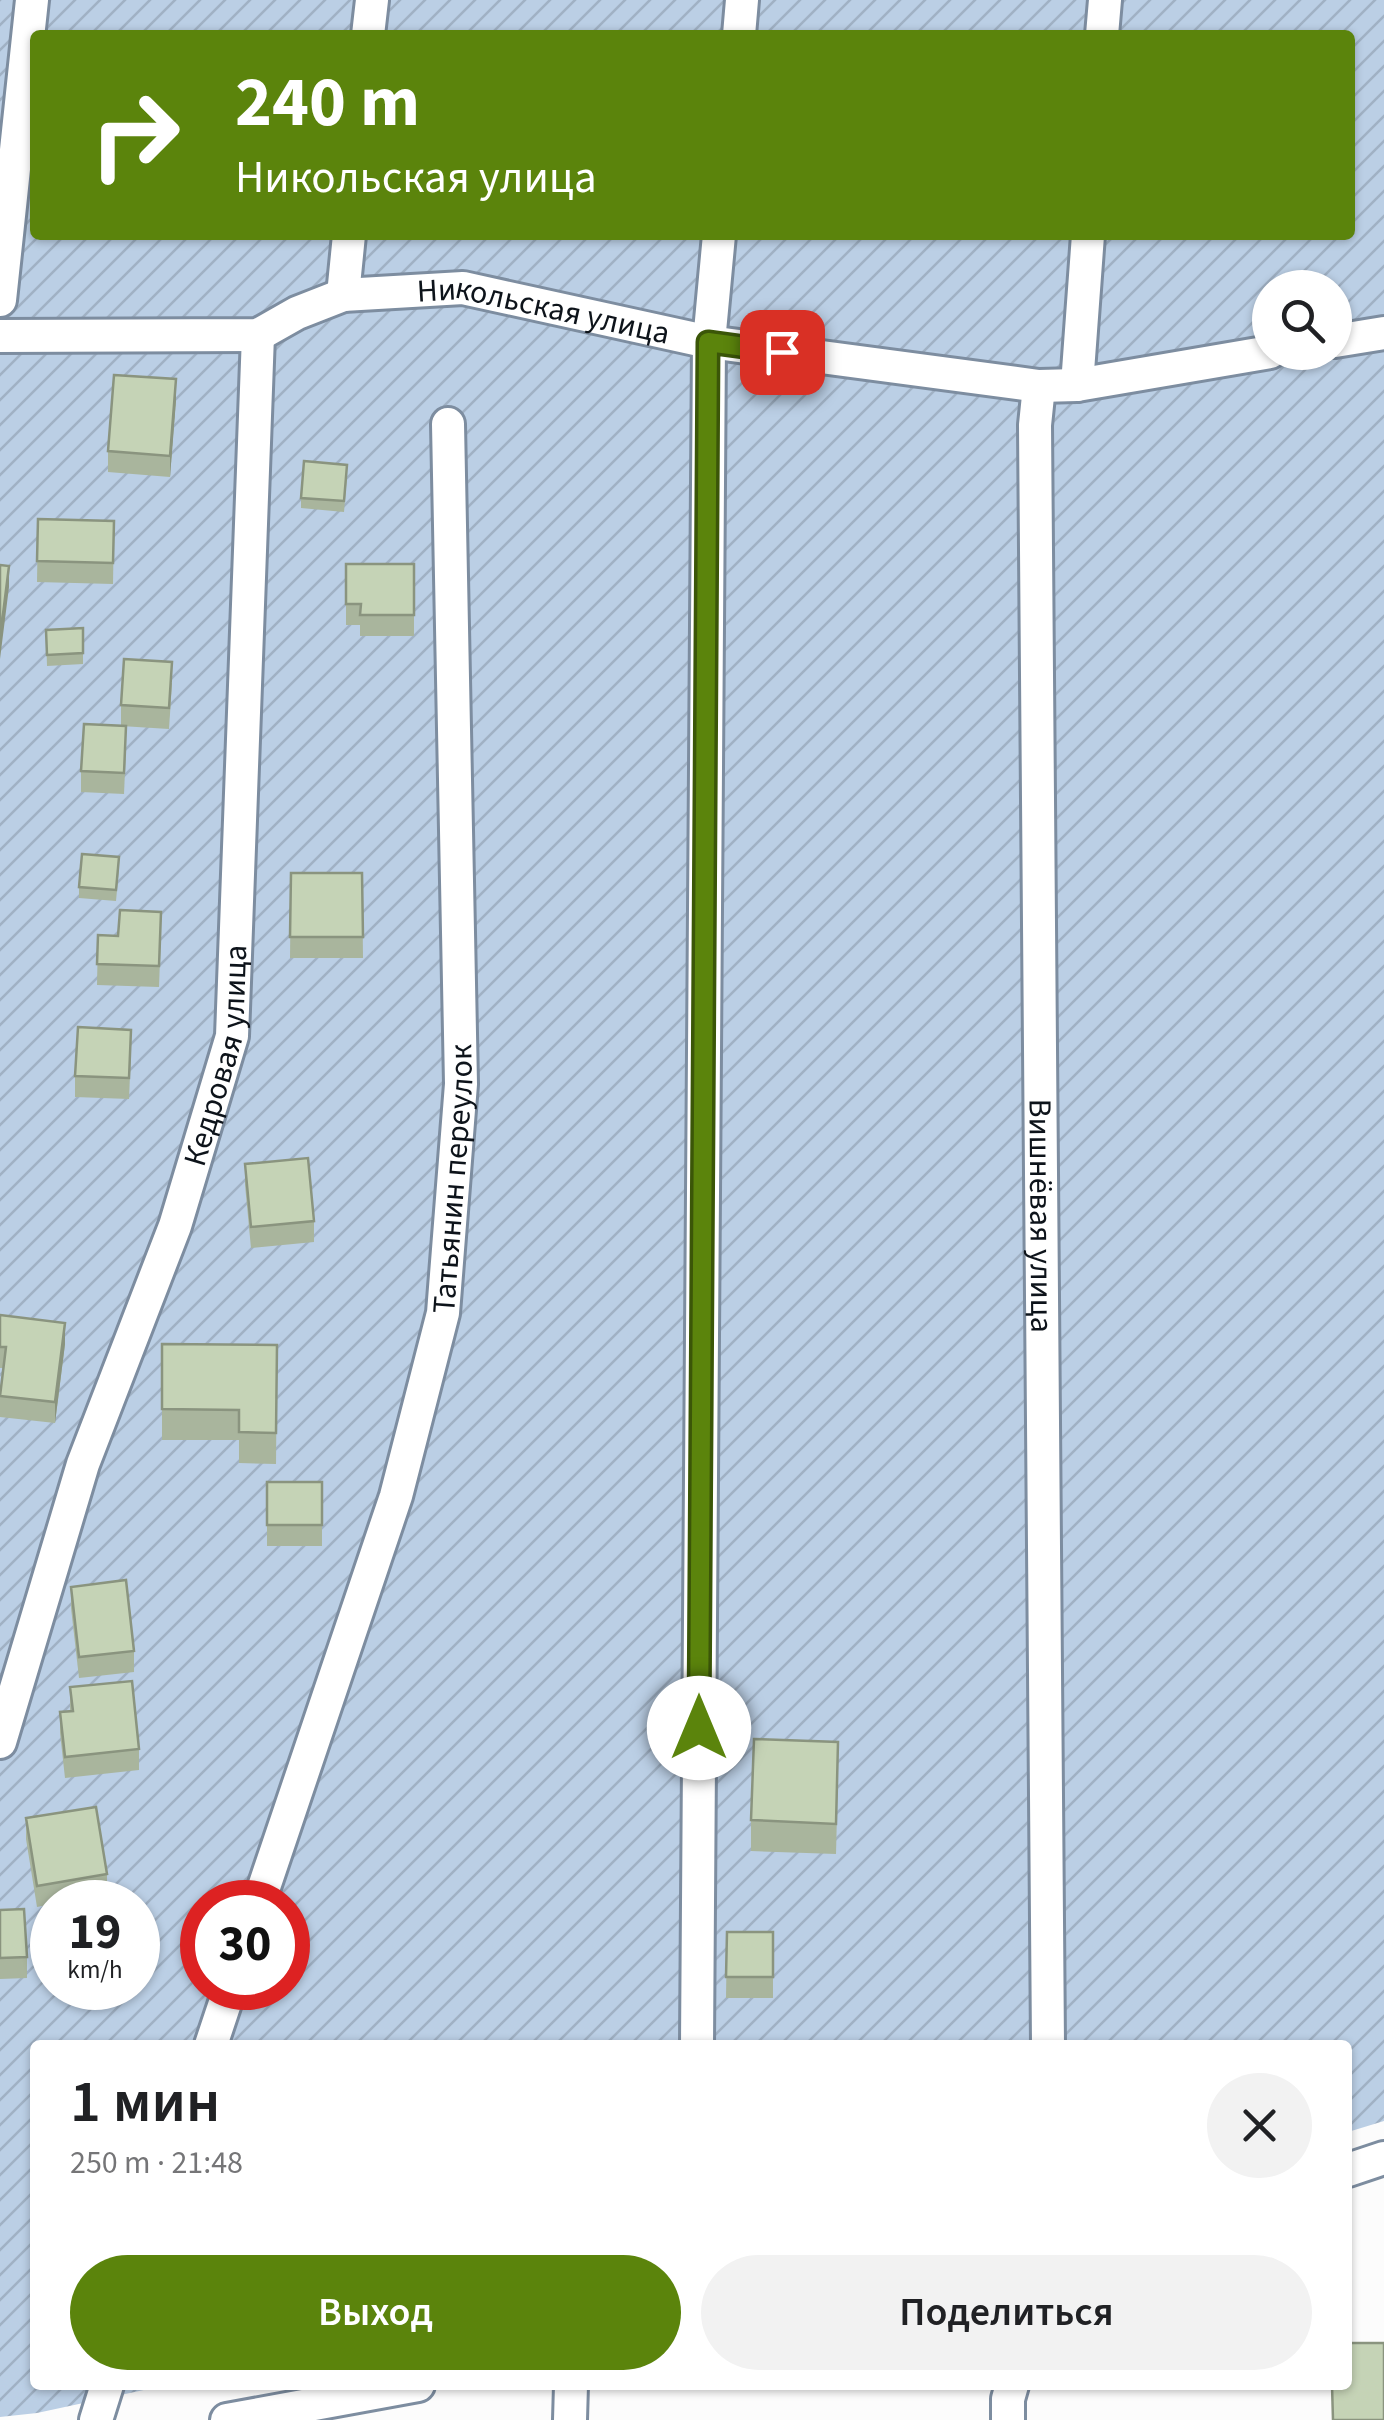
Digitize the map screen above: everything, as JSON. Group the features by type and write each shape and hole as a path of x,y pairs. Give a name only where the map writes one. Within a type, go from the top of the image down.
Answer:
{"street":[{"path":"0,300 32,0"},
{"path":"369,30 372,0"},
{"path":"739,30 742,0"},
{"path":"1102,30 1104,0"},
{"path":"343,295 348,240"},
{"path":"696,2040 708,342 718,240"},
{"path":"1077,385 1088,240"},
{"name":"Никольская улица","path":"0,336 258,335 343,295 463,288 708,342 1040,386 1077,385 1252,355"},
{"path":"1352,338 1384,333"},
{"name":"Кедровая улица","path":"0,1742 83,1464 175,1226 232,1036 258,335"},
{"name":"Вишнёвая улица","path":"1040,386 1035,425 1048,2040"},
{"name":"Татьянин переулок","path":"266,1880 396,1496 443,1313 460,1084 448,424"},
{"path":"213,2040 223,2010"},
{"path":"1352,2169 1384,2158"},
{"path":"96,2420 105,2390"},
{"path":"227,2420 391,2390"},
{"path":"570,2420 571,2390"},
{"path":"1008,2420 1011,2390"}],"shaded area":[{"path":"0,0 1384,0 1384,2121 1352,2131 1352,2040 30,2040 30,2390 144,2390 0,2417"}],"building":[{"path":"114,375 176,379 170,456 108,451"},
{"path":"304,461 347,465 344,501 301,498"},
{"path":"38,519 114,521 113,563 37,561"},
{"path":"346,564 414,564 414,615 360,615 361,604 346,604"},
{"path":"0,565 9,566 0,638"},
{"path":"83,628 83,653 47,655 46,630"},
{"path":"124,659 172,662 169,708 121,705"},
{"path":"84,724 126,726 124,773 81,771"},
{"path":"82,854 119,857 116,890 79,887"},
{"path":"291,873 362,873 363,937 290,937"},
{"path":"120,910 161,912 159,966 97,964 98,935 118,936"},
{"path":"78,1027 131,1030 129,1078 75,1076"},
{"path":"308,1158 314,1221 251,1227 245,1164"},
{"path":"0,1315 65,1323 55,1402 0,1396 6,1347 0,1347"},
{"path":"162,1344 277,1345 276,1433 239,1432 239,1410 162,1409"},
{"path":"267,1482 322,1482 322,1525 267,1525"},
{"path":"126,1580 134,1651 79,1657 71,1587"},
{"path":"132,1681 139,1749 65,1757 60,1712 73,1711 70,1687"},
{"path":"754,1739 838,1742 836,1824 751,1820"},
{"path":"96,1807 107,1874 72,1880 36,1880 26,1818"},
{"path":"24,1909 27,1957 0,1958 0,1910"},
{"path":"727,1932 773,1932 773,1977 726,1977"},
{"path":"1352,2343 1384,2343 1384,2420 1333,2420 1332,2390 1352,2390"}],"route":[{"path":"699,1728 708,342 782,352"}]}
